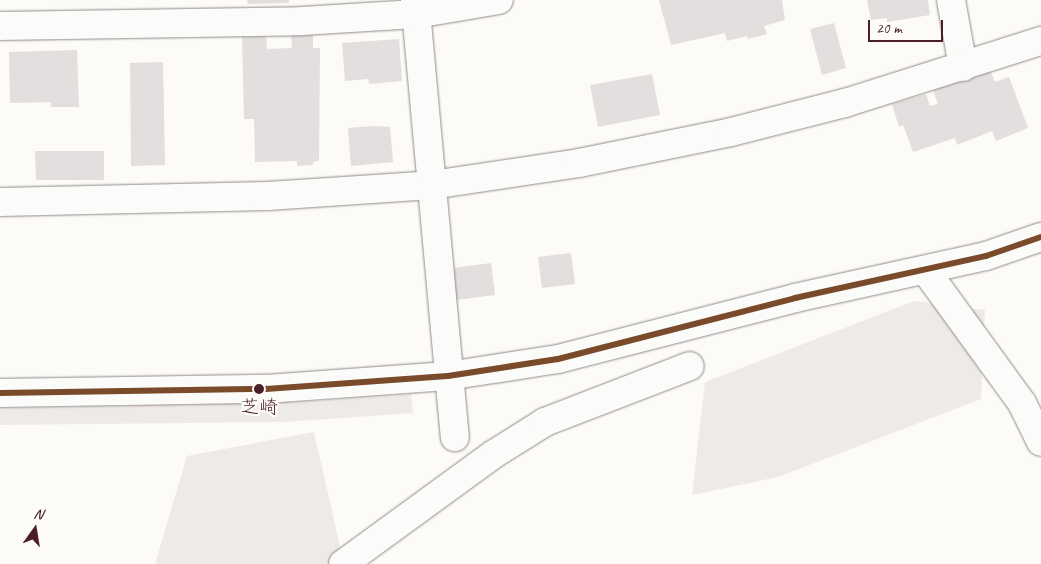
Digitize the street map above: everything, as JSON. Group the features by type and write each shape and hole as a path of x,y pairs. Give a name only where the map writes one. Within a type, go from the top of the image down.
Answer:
{"street":[{"path":"0,26 302,21 415,7 499,0"},
{"path":"951,0 963,67"},
{"path":"415,7 455,437"},
{"path":"0,202 268,196 432,185 579,162 732,132 963,67 1041,41"},
{"path":"0,393 266,389 368,384 448,376 558,359 795,298 926,272 986,256 1041,237"},
{"path":"926,272 1022,403 1041,442"},
{"path":"343,564 494,454 546,422 690,366"}],"shaded area":[{"path":"914,301 985,310 981,399 778,477 692,495 705,382"},
{"path":"411,394 413,413 284,422 0,425 0,408 297,402"},
{"path":"314,432 344,564 155,564 187,456"}],"building":[{"path":"247,0 289,0 289,3 248,4"},
{"path":"659,0 782,0 785,20 764,26 767,34 748,39 747,36 727,41 725,33 671,45"},
{"path":"867,0 928,0 930,15 887,22 887,18 871,20"},
{"path":"834,23 846,68 822,75 810,29"},
{"path":"291,35 313,35 313,48 320,48 319,161 313,162 313,165 297,166 297,161 255,162 254,119 244,119 242,36 266,36 267,49 292,48"},
{"path":"399,39 402,81 369,84 368,79 345,81 342,43"},
{"path":"77,50 79,107 51,107 51,102 10,103 9,52"},
{"path":"163,62 165,165 131,166 130,63"},
{"path":"990,70 995,82 1009,77 1028,128 996,141 992,131 957,145 955,138 913,152 903,125 899,127 892,104 926,94 930,106 938,104 933,90"},
{"path":"652,74 660,115 598,127 590,85"},
{"path":"390,127 393,162 351,166 348,128"},
{"path":"35,151 104,151 104,180 36,180"},
{"path":"571,253 575,284 542,288 538,257"},
{"path":"491,263 495,295 456,300 452,268"}],"transit line":[{"path":"0,393 266,389 448,376 558,359 795,298 986,256 1041,237"}],"place":[{"name":"芝崎","path":"259,389"}]}
